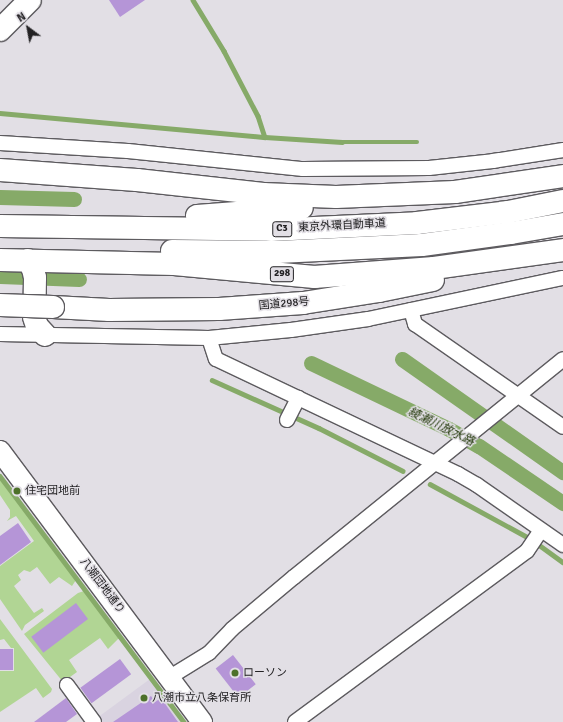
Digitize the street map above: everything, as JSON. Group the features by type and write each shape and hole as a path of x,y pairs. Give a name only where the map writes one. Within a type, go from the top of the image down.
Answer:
{"main road":[{"path":"0,30 30,0"},
{"path":"0,170 137,180 263,194 336,197 455,192"},
{"path":"0,214 178,218 364,205 563,176"},
{"name":"東京外環自動車道","path":"0,226 271,230 417,223 508,212 563,201"},
{"name":"東京外環自動車道","path":"0,248 278,252 350,249 422,245 511,233 563,224"},
{"name":"国道298号","path":"0,260 174,264 314,277 434,268 563,250"},
{"name":"国道298号","path":"0,305 109,310 197,310 303,303 379,291 563,250"},
{"path":"28,260 33,269 35,278 34,317 37,326 45,335"}],"street":[{"path":"0,143 128,151 303,169 429,168 493,162 563,150"},
{"path":"0,334 209,338 291,330 368,319 563,278"},
{"path":"411,310 415,324 563,427"},
{"path":"209,338 216,360 436,462 478,485 537,537 563,545"},
{"path":"170,677 208,652 232,629 294,576 563,359"},
{"path":"288,416 298,398"},
{"name":"八潮団地通り","path":"0,451 170,677 202,722"},
{"path":"294,722 527,551 537,537"},
{"path":"67,685 94,722"}],"shaded area":[{"name":"八潮市立八条保育所","path":"150,679 181,722 100,722 97,718"}],"green space":[{"path":"0,478 76,580 72,586 59,577 50,584 37,567 30,572 24,570 18,575 21,580 14,586 34,613 42,608 44,611 25,625 22,631 0,599 0,566 34,541 16,516 7,521 10,517 10,510 0,495"},
{"path":"84,591 119,638 108,649 100,638 69,660 77,672 63,682 24,634 78,593"},
{"path":"0,619 52,689 51,692 43,698 36,688 0,712 0,671 14,671 14,648 11,648 4,639 0,640"}],"building":[{"path":"109,0 145,0 120,17"},
{"path":"18,523 31,542 0,565 0,536"},
{"path":"76,603 88,619 43,653 31,637"},
{"path":"0,649 13,649 13,670 0,670"},
{"path":"233,655 256,684 238,698 216,669"},
{"path":"120,659 131,674 92,703 80,688"},
{"path":"151,696 155,702 161,698 178,722 113,722"},
{"path":"66,698 77,714 66,722 34,722"}],"waterway":[{"path":"193,0 224,51 258,116 265,137"},
{"path":"0,113 265,137 342,142 417,142"},
{"name":"綾瀬川放水路","path":"0,197 74,199"},
{"name":"綾瀬川放水路","path":"0,276 79,279"},
{"name":"綾瀬川放水路","path":"402,359 563,472"},
{"name":"綾瀬川放水路","path":"311,363 449,429 479,446 563,503"},
{"path":"212,380 319,428 403,471"},
{"path":"0,476 184,722"},
{"path":"430,484 531,539 563,562"}],"place":[{"name":"住宅団地前","path":"17,491"},
{"name":"ローソン","path":"235,673"},
{"name":"八潮市立八条保育所","path":"144,698"}]}
